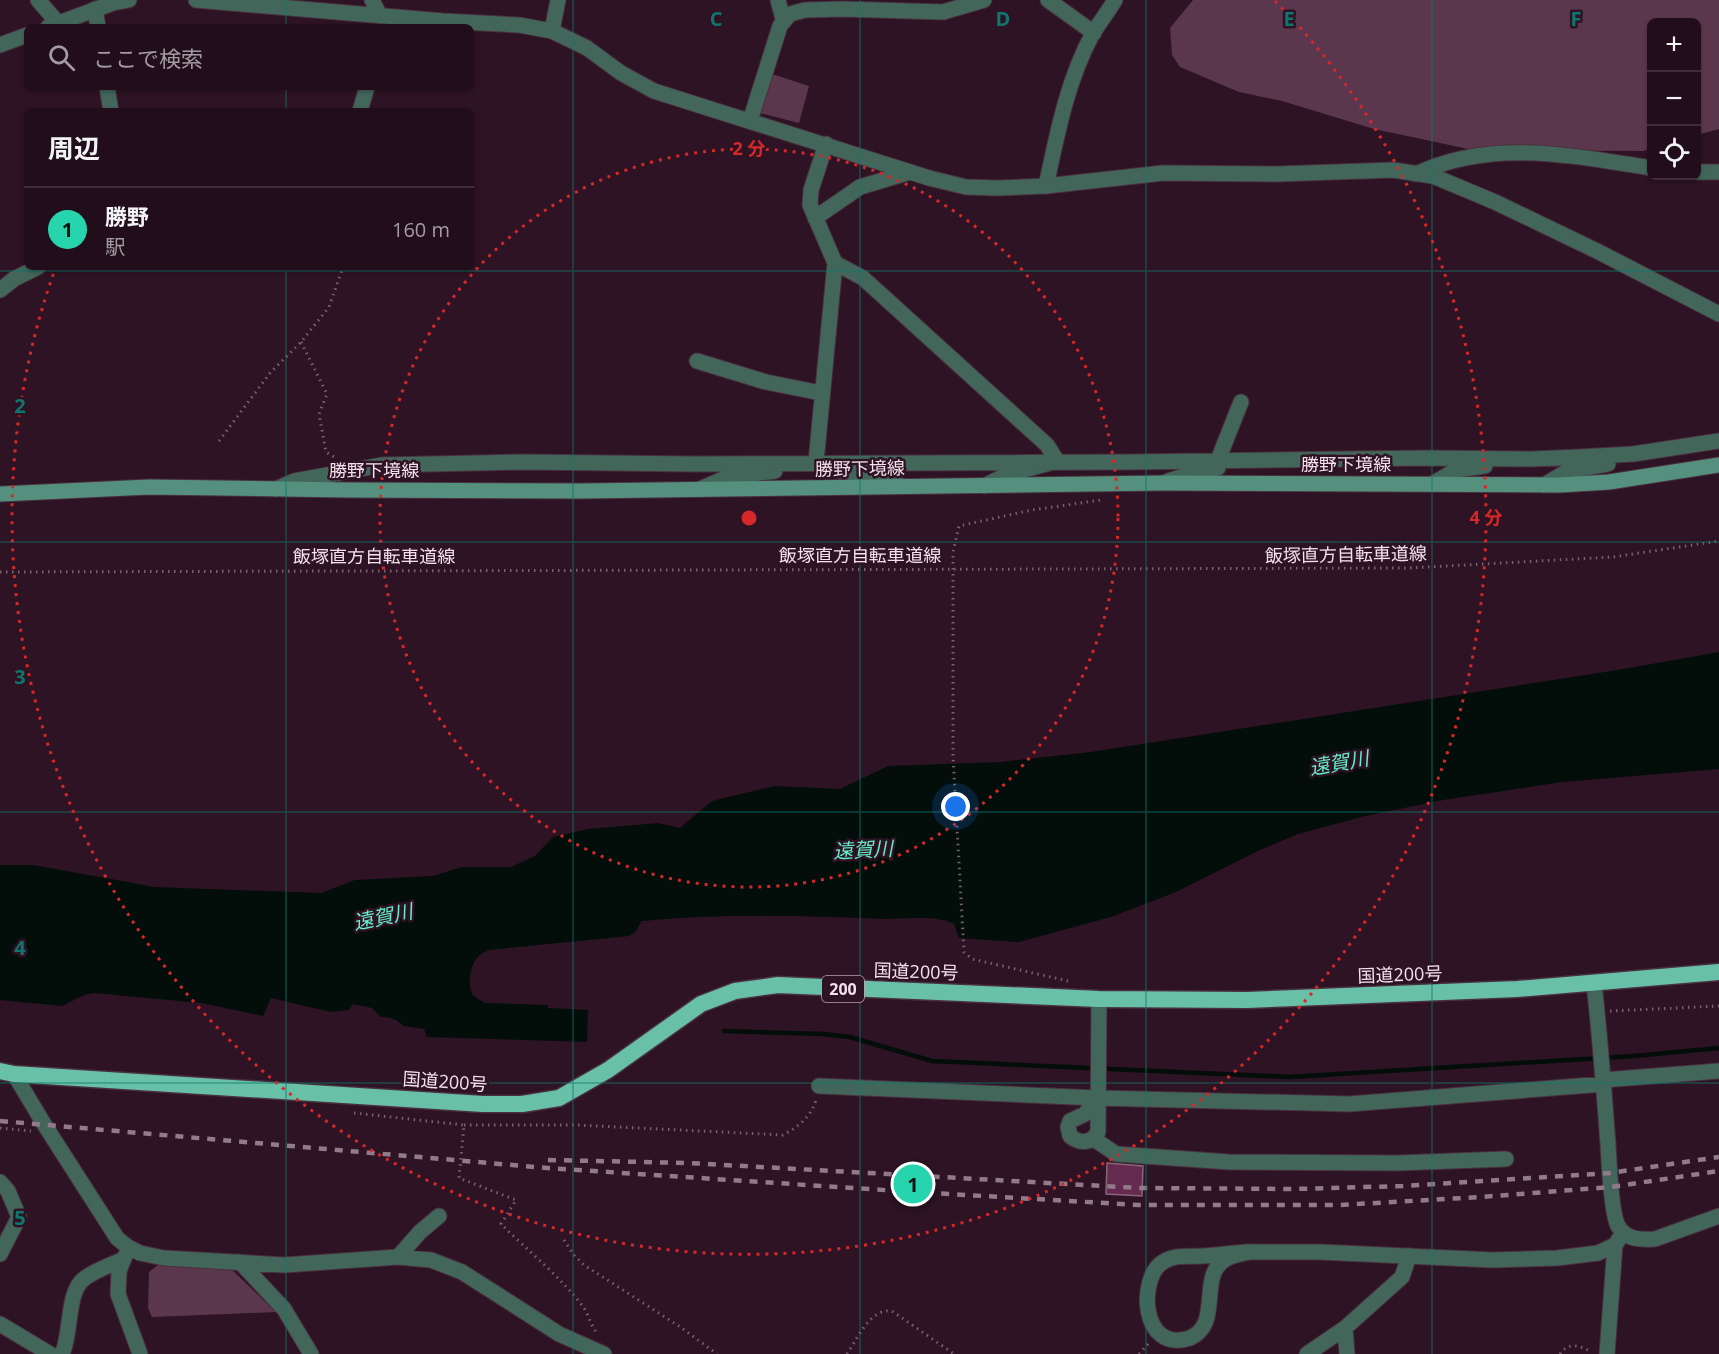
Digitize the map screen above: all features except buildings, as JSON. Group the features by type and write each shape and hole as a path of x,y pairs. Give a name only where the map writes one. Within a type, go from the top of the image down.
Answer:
{"highway":[{"name":"国道200号","path":"7,1072 483,1104 522,1104 559,1098 608,1070 701,1004 735,991 778,985 1099,999 1247,1000 1517,989 1719,972"}],"main road":[{"name":"勝野下境線","path":"0,494 149,487 571,491 1163,483 1544,485 1609,482 1719,465"}],"street":[{"path":"38,0 52,24"},
{"path":"56,24 114,2 129,0"},
{"path":"196,0 386,20 519,25 552,31 587,48 621,73 654,91 910,172 966,187 1046,186 1163,173 1277,174 1393,171 1433,176 1495,202 1599,252 1719,314"},
{"path":"372,0 386,20"},
{"path":"552,31 558,0"},
{"path":"750,121 783,19 778,0"},
{"path":"783,19 790,14 805,10 943,12 984,0"},
{"path":"1048,0 1094,33"},
{"path":"1046,186 1062,117 1076,74 1094,33 1116,0"},
{"path":"95,9 98,24"},
{"path":"0,45 24,36"},
{"path":"108,90 110,108"},
{"path":"361,108 366,90"},
{"path":"808,462 821,393 834,263 810,205 811,190 826,144"},
{"path":"1416,174 1434,166 1477,154 1531,152 1647,167"},
{"path":"815,218 860,187 910,172"},
{"path":"1701,172 1719,172"},
{"path":"834,263 863,278 1047,445 1057,461"},
{"path":"0,290 14,279 32,270"},
{"path":"698,361 766,382 821,393"},
{"path":"1218,460 1242,402"},
{"path":"276,489 294,481 382,465 513,462 693,464 1520,459 1644,452 1719,441"},
{"path":"1544,485 1566,472 1629,460 1644,452"},
{"path":"1432,484 1456,470 1503,465 1520,459"},
{"path":"1163,483 1200,471 1257,460"},
{"path":"984,486 1006,475 1057,461"},
{"path":"700,489 728,477 785,470 808,462 826,468 872,476 907,487"},
{"path":"1594,983 1611,1186 1619,1239 1606,1354"},
{"path":"1097,1098 1085,1114 1073,1118 1068,1127 1070,1136 1076,1140 1088,1142 1094,1139 1098,1132 1099,999"},
{"path":"819,1086 1097,1098 1349,1104 1719,1071"},
{"path":"7,1072 48,1131 126,1253"},
{"path":"1094,1139 1116,1154 1229,1162 1397,1163 1506,1160"},
{"path":"0,1182 8,1191 19,1216 0,1254"},
{"path":"398,1257 420,1232 439,1216"},
{"path":"1248,1252 1226,1259 1216,1269 1203,1329 1192,1337 1177,1341 1164,1338 1155,1332 1148,1319 1151,1276 1155,1267 1174,1256 1248,1252 1320,1252 1493,1260 1557,1258 1598,1253 1619,1239 1655,1239 1719,1216"},
{"path":"126,1253 119,1271 118,1294 140,1354"},
{"path":"62,1354 66,1346 73,1299 78,1285 85,1278 126,1253 140,1253 164,1258 284,1265 398,1257 431,1260 462,1272 560,1334 604,1354"},
{"path":"1307,1354 1345,1328 1402,1277 1409,1256"},
{"path":"240,1262 285,1309 311,1354"},
{"path":"0,1324 50,1354"},
{"path":"1345,1328 1347,1354"}],"path":[{"path":"219,441 270,373 301,342 329,308 342,270"},
{"path":"301,342 327,394 319,414 326,452 354,470"},
{"path":"1070,981 972,959 964,952 953,756 953,552 959,526 1032,510 1109,499"},
{"name":"飯塚直方自転車道線","path":"0,572 1409,568 1613,557 1719,541"},
{"path":"1597,1011 1719,1006"},
{"path":"348,1112 464,1125 576,1125 783,1135 794,1130 813,1109 819,1086"},
{"path":"464,1125 459,1178 516,1200 501,1224 585,1310 591,1327 598,1336"},
{"path":"0,1128 48,1131"},
{"path":"564,1240 584,1265 679,1326 717,1354"},
{"path":"847,1354 872,1318 884,1310 892,1311 954,1354"},
{"path":"1560,1354 1563,1349 1571,1345 1598,1354"}],"shaded area":[{"path":"1193,0 1719,0 1719,129 1701,134 1701,18 1647,18 1647,150 1643,151 1473,150 1374,129 1282,101 1239,92 1180,67 1172,55 1170,28"},
{"path":"772,74 809,86 799,123 760,113"},
{"path":"162,1262 228,1266 276,1312 152,1317 148,1308 149,1272"}],"water":[{"name":"遠賀川","path":"1719,652 1719,769 1562,782 1443,800 1365,816 1298,834 1260,850 1176,892 1111,917 1019,942 959,938 954,924 930,918 703,917 642,921 635,932 629,936 489,950 477,958 470,976 470,987 474,996 485,1003 548,1005 548,1008 588,1010 587,1042 427,1037 424,1029 403,1026 393,1019 381,1017 372,1008 353,1004 349,1010 331,1012 271,998 263,1016 201,1003 94,993 84,995 62,1006 0,1000 0,865 33,865 155,887 321,893 355,880 433,876 462,867 511,867 535,856 553,837 588,829 658,823 680,828 712,801 775,786 840,789 888,766 1001,762 1091,752 1624,669"}],"waterway":[{"path":"724,1031 850,1037 932,1061 1290,1077 1634,1056 1719,1048"}],"railway":[{"path":"0,1121 547,1168 1139,1205 1340,1205 1481,1197 1611,1187 1719,1171"},
{"path":"548,1160 689,1163 1139,1188 1294,1189 1402,1186 1610,1173 1719,1157"}],"place":[{"name":"勝野","path":"913,1184"}]}
